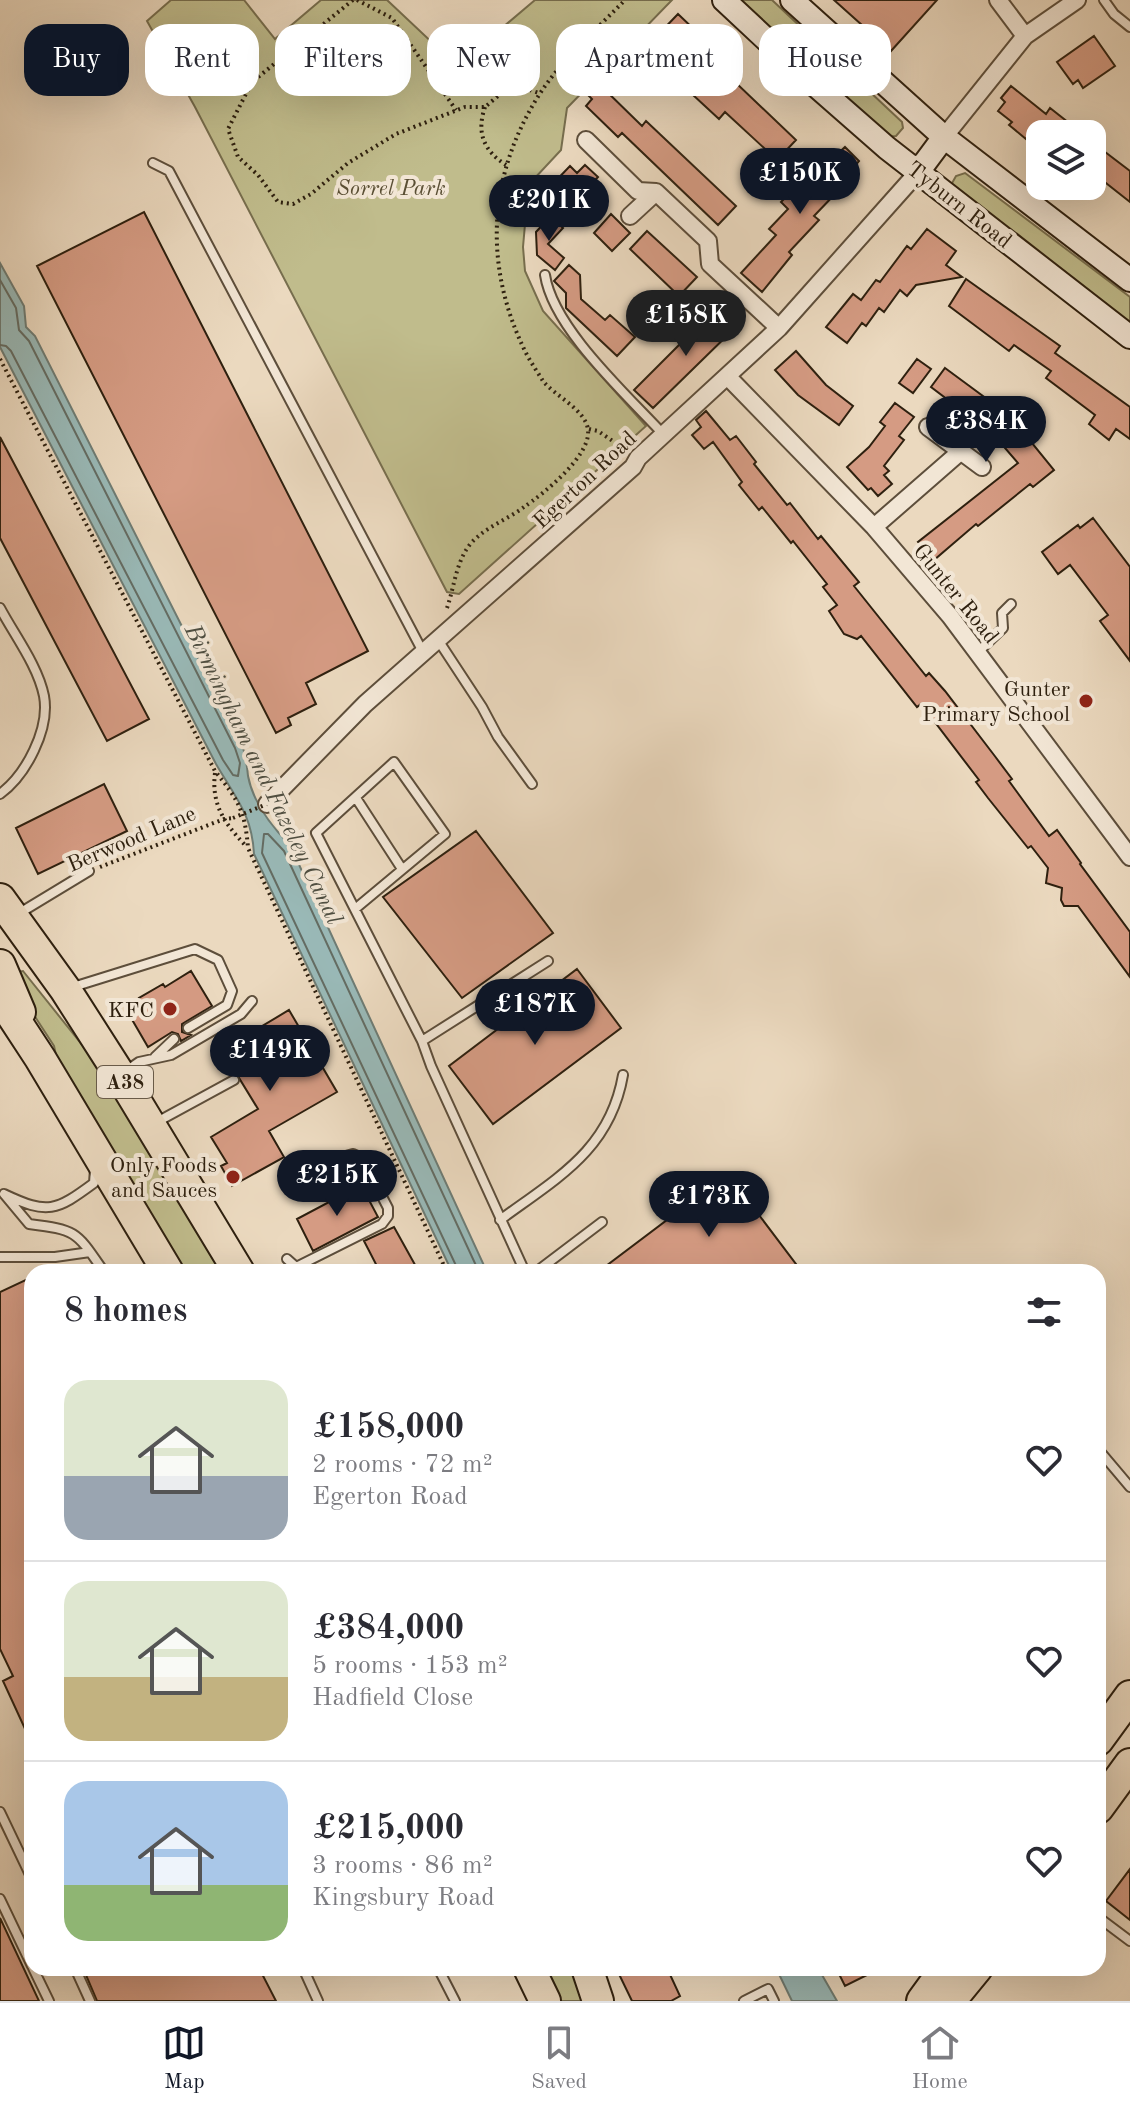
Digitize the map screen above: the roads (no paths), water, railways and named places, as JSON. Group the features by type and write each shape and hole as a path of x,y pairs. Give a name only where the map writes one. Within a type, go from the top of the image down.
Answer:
{"highway":[{"name":"A38","path":"5,918 65,989 234,1264"},
{"path":"0,965 40,1058"},
{"name":"A38","path":"0,997 163,1264"},
{"path":"1106,1729 1130,1696"},
{"path":"1106,1797 1130,1764"},
{"path":"533,1976 545,2001"},
{"path":"590,1976 598,2001"},
{"path":"922,2001 940,1976"},
{"path":"950,2001 970,1976"}],"main road":[{"name":"Tyburn Road","path":"724,0 814,84 918,172 1130,337"},
{"name":"Tyburn Road","path":"792,0 944,137 1130,280"},
{"path":"918,172 944,137"}],"street":[{"path":"998,0 1025,36"},
{"path":"944,137 1025,36 1077,0"},
{"path":"586,140 638,191 656,192 708,241 710,264 779,328"},
{"name":"Egerton Road","path":"267,804 365,704 633,467 638,458 779,328 918,172"},
{"path":"630,216 656,192"},
{"name":"Gunter Road","path":"728,377 874,527 978,652 1128,850"},
{"path":"928,427 982,467"},
{"path":"874,527 960,452"}],"lane":[{"path":"1104,0 1114,14 1130,27"},
{"path":"153,163 169,171 431,645 482,707 498,737 532,784"},
{"path":"545,275 546,286 560,315 663,435"},
{"path":"978,652 1003,628 1002,613 1011,604"},
{"path":"0,608 39,680 45,700 34,753 21,773 0,794"},
{"path":"355,909 445,834 394,762 316,833 422,1041 521,1264"},
{"path":"356,798 402,869"},
{"name":"Berwood Lane","path":"5,918 89,871"},
{"path":"65,989 195,949 218,960 232,991 227,1005 188,1028"},
{"path":"422,1041 548,961"},
{"path":"120,1075 139,1062 171,1055 241,1014 252,1001"},
{"path":"155,1057 174,1039"},
{"path":"500,1220 570,1167 593,1145 605,1129 618,1101 623,1075"},
{"path":"151,1126 234,1080"},
{"path":"2,1191 33,1208 63,1206 94,1183 97,1153"},
{"path":"302,1264 382,1224 388,1216 388,1208 362,1158 353,1154 342,1157"},
{"path":"2,1191 29,1224 59,1228 79,1236 98,1264"},
{"path":"547,1264 602,1222"},
{"path":"0,1257 55,1257 90,1252"},
{"path":"287,1259 293,1264"},
{"path":"1106,1458 1130,1487"},
{"path":"0,1812 24,1862"},
{"path":"0,1899 24,1950"},
{"path":"1106,1923 1130,1941"},
{"path":"36,1976 49,2001"},
{"path":"79,1976 90,2001"},
{"path":"307,1976 318,2001"},
{"path":"442,1976 455,2001"},
{"path":"744,2001 768,1989 774,2001"}],"water":[{"path":"0,263 24,306 26,327 35,336 242,745 254,795 270,822 290,845 483,1264 448,1264 254,854 250,828 241,806 216,764 0,347"},
{"path":"780,1976 823,1976 837,2001 792,2001"}],"place":[{"name":"Gunter Primary School","path":"1086,701"},
{"name":"KFC","path":"170,1009"},
{"name":"Only Foods and Sauces","path":"233,1177"}],"park label":[{"name":"Sorrel Park","path":"391,187"}],"water label":[{"name":"Birmingham and Fazeley Canal","path":"264,774"}]}
